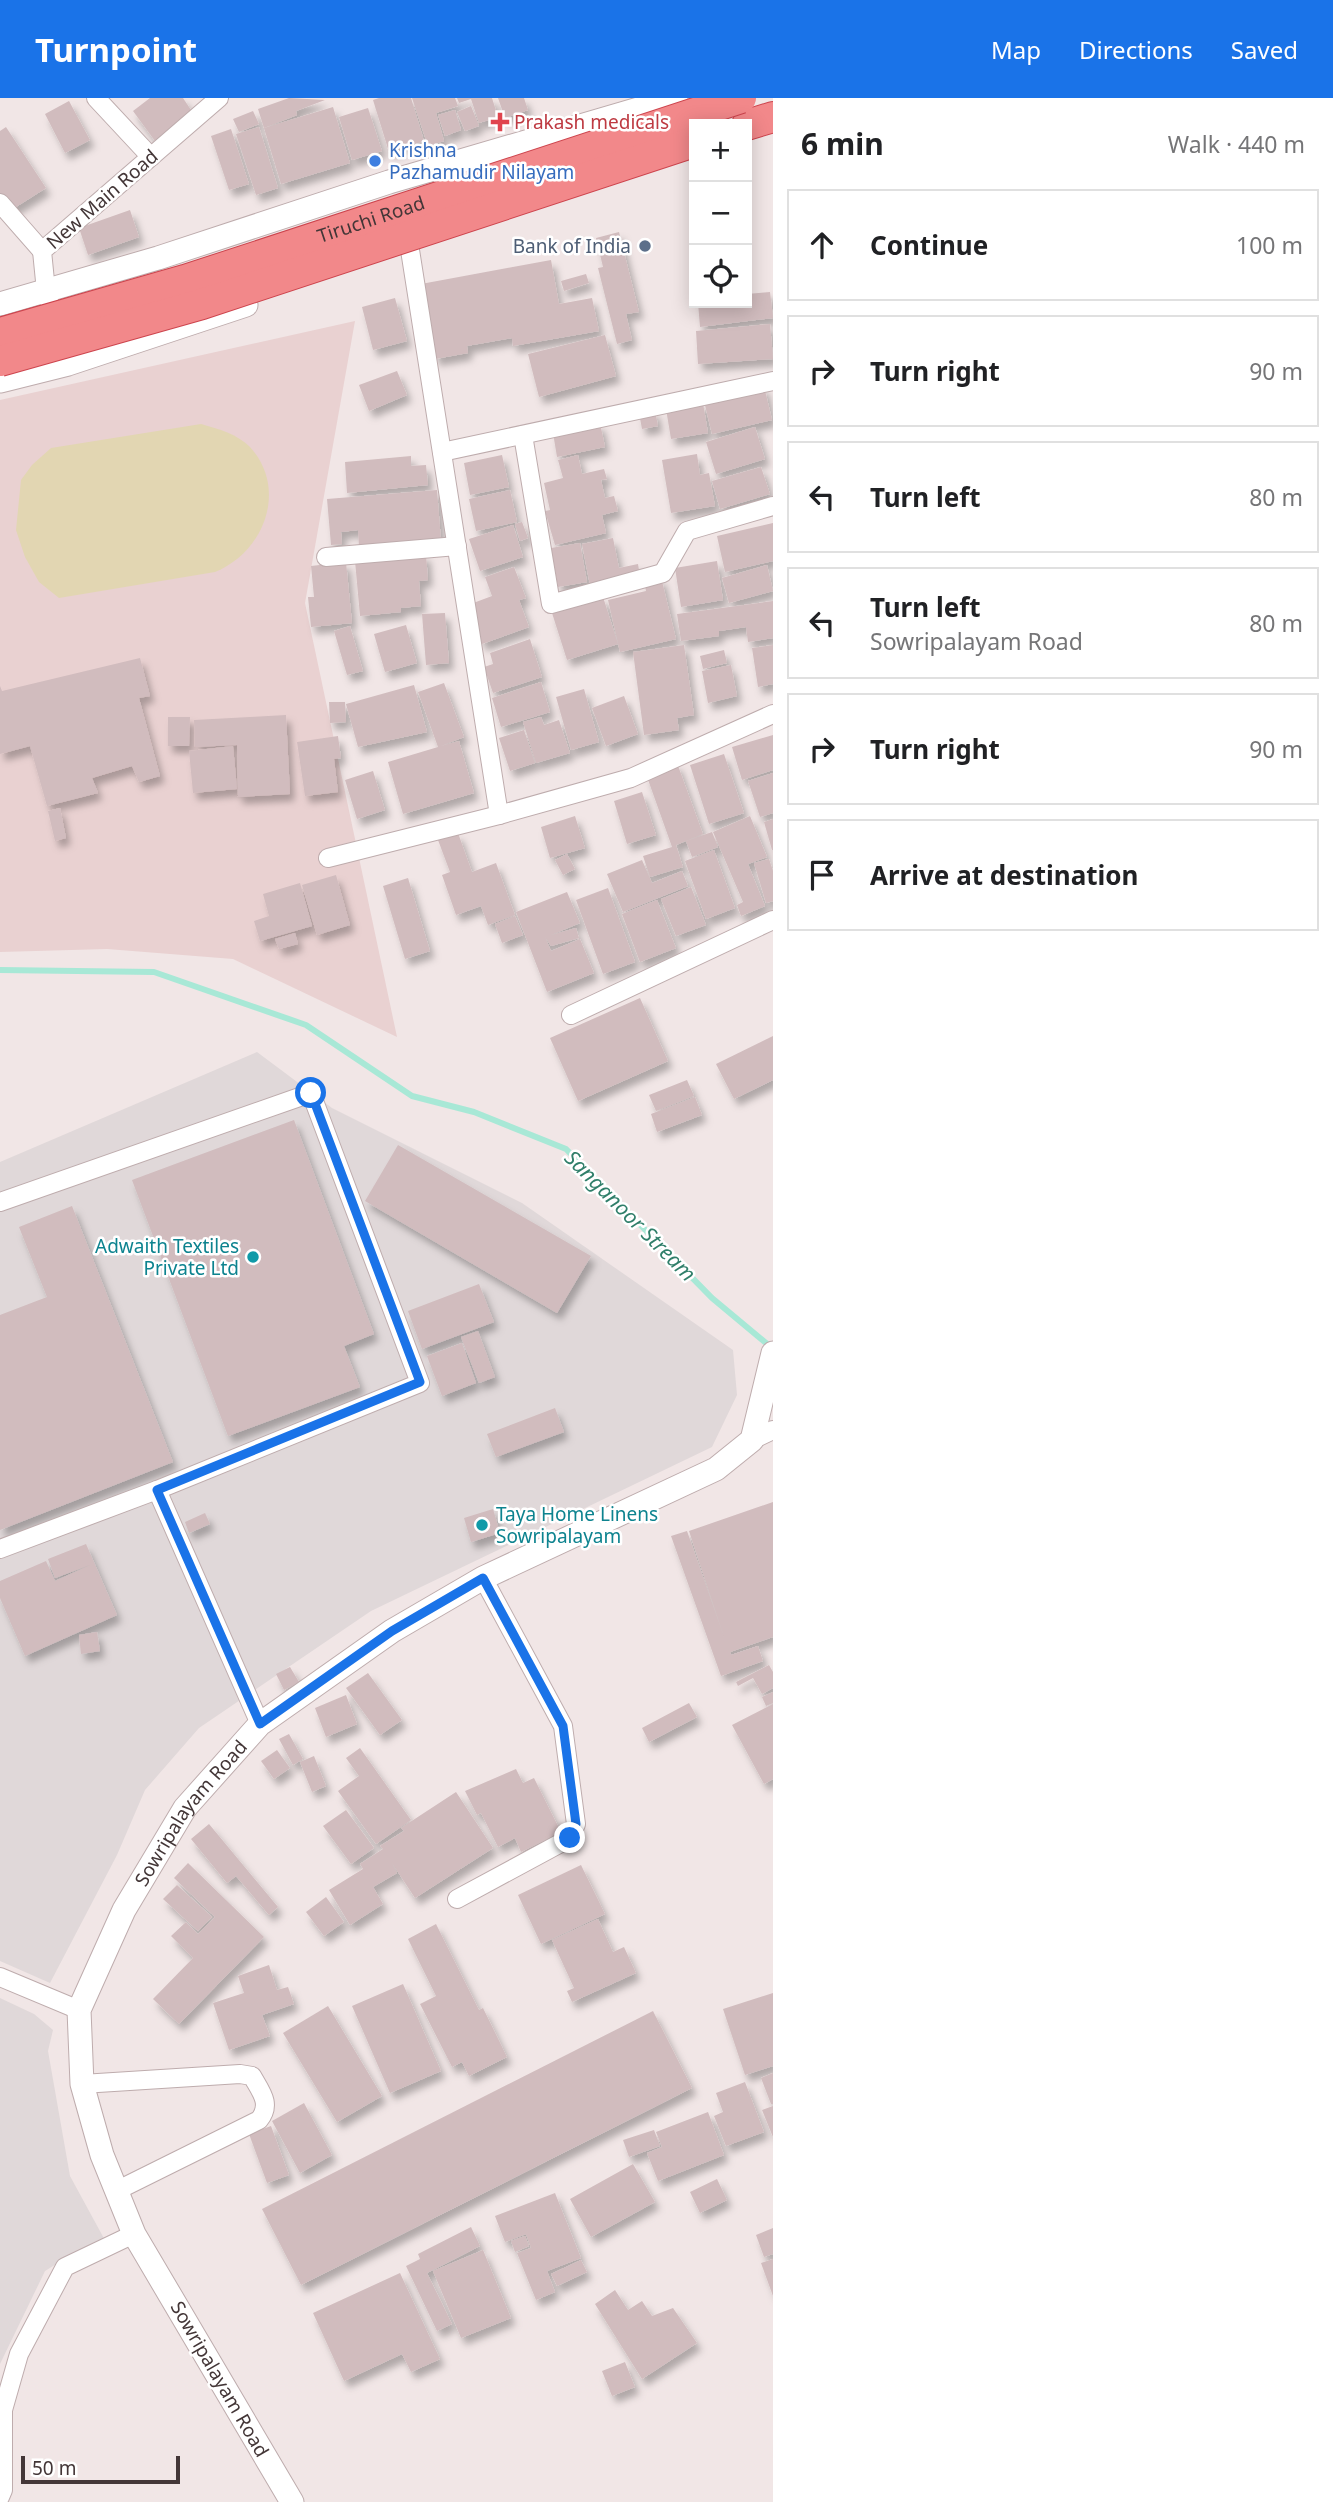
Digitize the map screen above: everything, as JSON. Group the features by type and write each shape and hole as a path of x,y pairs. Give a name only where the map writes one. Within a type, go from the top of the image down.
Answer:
{"highway":[{"name":"Tiruchi Road","path":"0,334 87,310 383,217 741,98"},
{"path":"752,123 773,117"},
{"name":"Tiruchi Road","path":"0,361 202,304 689,144"}],"street":[{"path":"96,98 151,157"},
{"name":"New Main Road","path":"68,365 46,290 42,251 219,98"},
{"path":"0,304 667,99"},
{"path":"752,138 773,131"},
{"path":"0,381 68,365 689,159"},
{"path":"0,203 42,251"},
{"path":"410,250 499,816"},
{"path":"442,452 773,381"},
{"path":"523,435 551,604 663,573 687,531 773,506"},
{"path":"326,557 457,546"},
{"path":"328,858 499,816 631,778 773,714"},
{"path":"571,1015 773,920"},
{"path":"0,1202 311,1093 420,1382 157,1490 0,1549"},
{"path":"752,1440 772,1359"},
{"path":"752,1440 773,1430"},
{"name":"Sowripalayam Road","path":"292,2502 134,2234 102,2155 82,2084 79,2010 124,1910 185,1808 260,1724 392,1631 483,1578 716,1469 752,1440"},
{"path":"157,1490 260,1724"},
{"path":"457,1899 570,1838 576,1824 563,1726 483,1578"},
{"path":"0,1977 79,2010"},
{"path":"82,2084 240,2074 252,2076 266,2102 265,2111 259,2120 118,2190"},
{"path":"0,2497 3,2490 3,2410 19,2354 65,2267 134,2234"}],"shaded area":[{"path":"355,321 305,603 397,1037 233,959 107,949 0,952 0,400"},
{"path":"201,424 239,439 250,447 262,464 268,482 269,500 265,519 246,550 232,563 215,572 59,598 39,582 25,557 16,530 21,480 32,465 51,448"},
{"path":"257,1052 332,1108 522,1203 733,1350 737,1395 712,1447 371,1611 199,1728 145,1790 117,1855 50,1983 0,1961 0,1162"},
{"path":"0,1998 34,2014 53,2030 48,2051 70,2176 107,2244 66,2258 45,2271 0,2364"}],"building":[{"path":"150,98 183,98 193,113 155,141 133,111"},
{"path":"289,98 325,100 296,111 297,115 264,128 258,109"},
{"path":"411,98 424,141 389,152 373,100"},
{"path":"412,98 455,98 458,106 436,113 444,141 428,146"},
{"path":"457,98 492,98 498,117 479,123 471,99 459,103"},
{"path":"498,98 524,98 528,110 505,118"},
{"path":"69,101 90,140 65,153 45,114"},
{"path":"471,106 479,126 465,131 457,112"},
{"path":"333,107 350,163 281,184 264,128"},
{"path":"368,108 382,151 352,160 339,117"},
{"path":"455,110 461,130 445,136 438,115"},
{"path":"253,111 259,124 239,132 233,119"},
{"path":"6,127 46,188 8,212 0,200 0,131"},
{"path":"259,127 278,188 256,195 236,134"},
{"path":"231,129 249,184 229,190 211,136"},
{"path":"130,210 139,237 88,255 79,228"},
{"path":"619,232 639,312 626,314 632,340 617,344 598,268 603,267 596,238"},
{"path":"551,260 559,304 592,298 599,331 513,346 512,338 467,346 468,353 435,359 421,284"},
{"path":"586,274 589,283 564,291 561,281"},
{"path":"770,292 773,318 700,327 698,308 752,308 752,294"},
{"path":"395,298 407,341 373,350 362,307"},
{"path":"770,324 773,359 698,364 696,331"},
{"path":"605,335 616,376 539,397 528,354"},
{"path":"397,371 407,395 369,411 359,385"},
{"path":"764,386 772,420 712,434 704,401"},
{"path":"703,403 708,433 671,439 666,409"},
{"path":"655,410 658,426 642,429 639,413"},
{"path":"600,423 605,447 557,457 553,433"},
{"path":"755,427 765,459 716,474 706,442"},
{"path":"697,454 700,475 709,473 715,506 671,513 662,460"},
{"path":"502,455 509,487 470,495 464,463"},
{"path":"578,455 582,474 604,469 607,479 601,480 605,498 614,496 618,511 602,515 606,533 555,545 545,511 550,510 544,483 563,478 558,460"},
{"path":"411,456 411,466 426,465 428,485 347,493 345,462"},
{"path":"761,467 770,494 720,509 712,481"},
{"path":"437,490 441,541 359,548 358,530 341,532 342,544 331,545 327,499"},
{"path":"510,490 517,522 476,531 469,499"},
{"path":"522,522 528,538 520,541 515,524"},
{"path":"773,523 773,561 725,572 717,536"},
{"path":"513,525 523,557 480,571 469,539"},
{"path":"613,538 619,568 638,564 640,576 590,585 582,544"},
{"path":"580,543 587,582 558,587 551,548"},
{"path":"426,554 428,580 419,581 421,606 401,608 401,612 360,616 355,561"},
{"path":"717,561 723,600 681,607 675,568"},
{"path":"346,562 352,623 311,627 308,597 314,597 311,566"},
{"path":"767,565 773,591 729,603 722,578"},
{"path":"514,567 526,598 519,600 529,627 482,644 468,605 492,596 485,577"},
{"path":"661,577 676,639 620,652 608,600 646,591 644,582"},
{"path":"603,597 618,644 567,660 552,613"},
{"path":"773,601 773,638 748,642 746,627 719,631 719,636 681,641 677,614"},
{"path":"445,613 449,663 426,665 422,614"},
{"path":"406,625 417,663 385,672 374,634"},
{"path":"350,626 363,671 347,675 334,631"},
{"path":"530,639 542,677 493,693 484,667 493,664 490,653"},
{"path":"684,645 694,715 677,718 679,730 644,735 633,652"},
{"path":"773,645 773,684 758,687 752,648"},
{"path":"724,650 727,663 703,669 700,656"},
{"path":"140,658 150,696 139,698 160,776 139,782 132,766 92,778 98,793 47,806 30,746 0,754 0,686 2,691"},
{"path":"731,665 737,696 708,703 702,671"},
{"path":"541,682 550,712 501,727 492,698"},
{"path":"444,683 464,737 441,746 459,741 474,793 403,814 388,762 438,747 418,692"},
{"path":"414,685 427,732 358,747 346,704"},
{"path":"584,689 599,742 571,750 556,697"},
{"path":"624,696 638,734 606,746 592,708"},
{"path":"329,702 345,702 346,722 330,723"},
{"path":"286,715 290,794 238,797 237,745 195,747 194,720"},
{"path":"168,717 190,717 189,746 168,746"},
{"path":"541,717 544,725 559,720 570,753 536,763 523,722"},
{"path":"524,730 535,763 510,771 499,738"},
{"path":"773,735 773,770 742,780 732,747"},
{"path":"338,736 341,758 334,759 338,792 305,796 297,742"},
{"path":"233,746 237,789 193,793 189,751"},
{"path":"724,754 744,813 709,824 690,765"},
{"path":"677,763 703,834 676,845 683,867 650,877 643,856 672,847 646,774"},
{"path":"373,771 385,810 357,819 345,780"},
{"path":"773,773 773,813 760,817 748,781"},
{"path":"642,792 656,835 627,844 614,801"},
{"path":"60,808 66,838 55,841 48,811"},
{"path":"575,816 585,848 550,858 541,827"},
{"path":"750,816 767,857 748,864 765,906 741,916 737,905 743,902 713,832"},
{"path":"773,819 773,850 772,850 764,822"},
{"path":"712,832 718,847 692,857 686,841"},
{"path":"458,833 472,872 496,863 515,915 488,925 481,906 456,915 442,875 450,872 438,840"},
{"path":"714,850 735,908 706,919 685,861"},
{"path":"567,854 575,869 563,875 555,860"},
{"path":"769,859 773,871 773,901 766,903 754,863"},
{"path":"642,860 652,883 682,871 688,886 623,912 607,874"},
{"path":"336,875 350,925 317,935 302,885"},
{"path":"408,878 430,951 405,959 383,886"},
{"path":"300,883 312,926 260,941 254,921 269,916 263,894"},
{"path":"691,887 706,925 676,936 661,899"},
{"path":"608,888 635,962 603,974 576,900"},
{"path":"567,892 580,923 551,935 576,928 579,938 551,946 545,937 551,951 580,939 594,973 547,992 516,912"},
{"path":"657,900 676,948 640,962 622,914"},
{"path":"515,916 523,935 502,943 495,924"},
{"path":"295,933 298,944 279,949 275,939"},
{"path":"640,998 668,1061 578,1101 550,1038"},
{"path":"773,1036 773,1080 734,1099 716,1064"},
{"path":"687,1080 694,1096 656,1111 649,1095"},
{"path":"695,1097 702,1115 657,1132 651,1114"},
{"name":"Adwaith Textiles Private Ltd","path":"294,1120 374,1334 344,1346 360,1387 228,1436 132,1180"},
{"path":"398,1145 591,1256 557,1313 365,1201"},
{"name":"Adwaith Textiles Private Ltd","path":"72,1206 173,1462 0,1530 0,1315 47,1297 19,1227"},
{"path":"479,1284 494,1322 422,1349 408,1311"},
{"path":"478,1331 495,1377 479,1383 461,1337"},
{"path":"462,1343 476,1383 442,1396 427,1356"},
{"path":"555,1408 564,1432 496,1457 487,1434"},
{"path":"773,1502 773,1637 730,1652 731,1655 758,1646 763,1661 721,1676 671,1536 687,1531 724,1637 689,1531"},
{"name":"Taya Home Linens Sowripalayam","path":"493,1509 500,1533 471,1542 464,1518"},
{"path":"205,1513 210,1524 189,1533 185,1522"},
{"path":"86,1544 117,1615 25,1656 0,1598 0,1581 46,1561 55,1581 90,1565 55,1578 48,1559"},
{"path":"97,1632 100,1651 81,1654 79,1635"},
{"path":"769,1665 773,1672 773,1688 762,1694 753,1678 738,1686 736,1682"},
{"path":"290,1667 299,1682 284,1690 276,1674"},
{"path":"368,1673 402,1720 380,1735 346,1688"},
{"path":"773,1692 773,1703 766,1706 762,1697"},
{"path":"346,1695 357,1724 326,1737 315,1708"},
{"path":"689,1703 697,1717 649,1742 642,1728"},
{"path":"773,1704 773,1779 764,1784 732,1725"},
{"path":"289,1734 303,1759 293,1765 279,1739"},
{"path":"360,1748 411,1820 376,1844 338,1791 359,1776 346,1758"},
{"path":"277,1750 290,1768 274,1779 261,1761"},
{"path":"314,1756 326,1786 312,1792 300,1762"},
{"path":"516,1769 523,1783 534,1778 561,1832 521,1852 515,1838 498,1847 481,1813 477,1815 465,1791"},
{"path":"456,1792 493,1848 415,1898 392,1863 397,1873 373,1887 383,1904 350,1925 329,1890 363,1869 360,1864 383,1849 380,1846 404,1831 401,1828"},
{"path":"346,1810 374,1848 351,1864 323,1826"},
{"path":"209,1824 278,1907 269,1915 236,1876 227,1883 191,1839"},
{"path":"188,1863 264,1937 179,2024 153,1999 193,1958 171,1936 186,1922 198,1934 215,1917 174,1878"},
{"path":"581,1865 605,1914 541,1944 518,1895"},
{"path":"177,1885 212,1917 198,1931 163,1899"},
{"path":"326,1897 344,1922 324,1936 306,1912"},
{"path":"598,1919 613,1952 624,1947 636,1973 572,2002 567,1991 574,1988 552,1940"},
{"path":"436,1924 479,2010 483,2008 507,2057 469,2076 462,2062 452,2067 420,2004 436,1996 408,1939"},
{"path":"269,1965 277,1990 288,1987 294,2004 262,2015 270,2036 229,2050 213,2003 244,1993 238,1976"},
{"path":"403,1984 441,2071 390,2093 352,2006"},
{"path":"773,1993 773,2066 745,2075 723,2009"},
{"path":"328,2006 382,2096 337,2122 283,2033"},
{"path":"653,2011 692,2088 301,2285 262,2209"},
{"path":"773,2073 773,2104 771,2104 761,2078"},
{"path":"745,2082 764,2132 726,2146 714,2116 723,2112 716,2093"},
{"path":"304,2103 332,2155 300,2173 272,2121"},
{"path":"773,2106 773,2137 762,2110"},
{"path":"708,2112 724,2155 658,2181 647,2153 662,2147 656,2132"},
{"path":"271,2126 289,2175 267,2183 249,2134"},
{"path":"654,2130 660,2146 629,2157 623,2140"},
{"path":"633,2164 655,2202 591,2237 570,2199"},
{"path":"717,2179 727,2200 700,2213 690,2192"},
{"path":"555,2193 581,2258 547,2271 555,2292 536,2300 517,2253 531,2248 526,2234 505,2242 495,2216"},
{"path":"471,2227 480,2246 427,2273 452,2324 437,2331 406,2266 420,2259 418,2254"},
{"path":"773,2228 773,2254 764,2257 756,2235"},
{"path":"525,2236 529,2246 515,2252 511,2241"},
{"path":"483,2250 511,2318 461,2338 433,2271"},
{"path":"773,2259 773,2296 761,2263"},
{"path":"581,2260 587,2272 557,2286 551,2274"},
{"path":"400,2273 440,2359 411,2372 402,2354 344,2381 313,2313"},
{"path":"615,2290 628,2310 642,2301 652,2316 673,2308 697,2343 642,2379 595,2304"},
{"path":"625,2362 635,2387 612,2396 602,2371"}],"waterway":[{"name":"Sanganoor Stream","path":"0,970 154,972 306,1025 412,1096 474,1112 566,1149 712,1298 772,1348"}],"place":[{"name":"Prakash medicals","path":"500,122"},
{"name":"Krishna Pazhamudir Nilayam","path":"375,161"},
{"name":"Bank of India","path":"645,246"},
{"name":"Adwaith Textiles Private Ltd","path":"253,1257"},
{"name":"Taya Home Linens Sowripalayam","path":"482,1525"}],"route":[{"path":"311,1093 420,1382 157,1490 260,1724 392,1631 483,1578 563,1726 576,1824 570,1838"}]}
